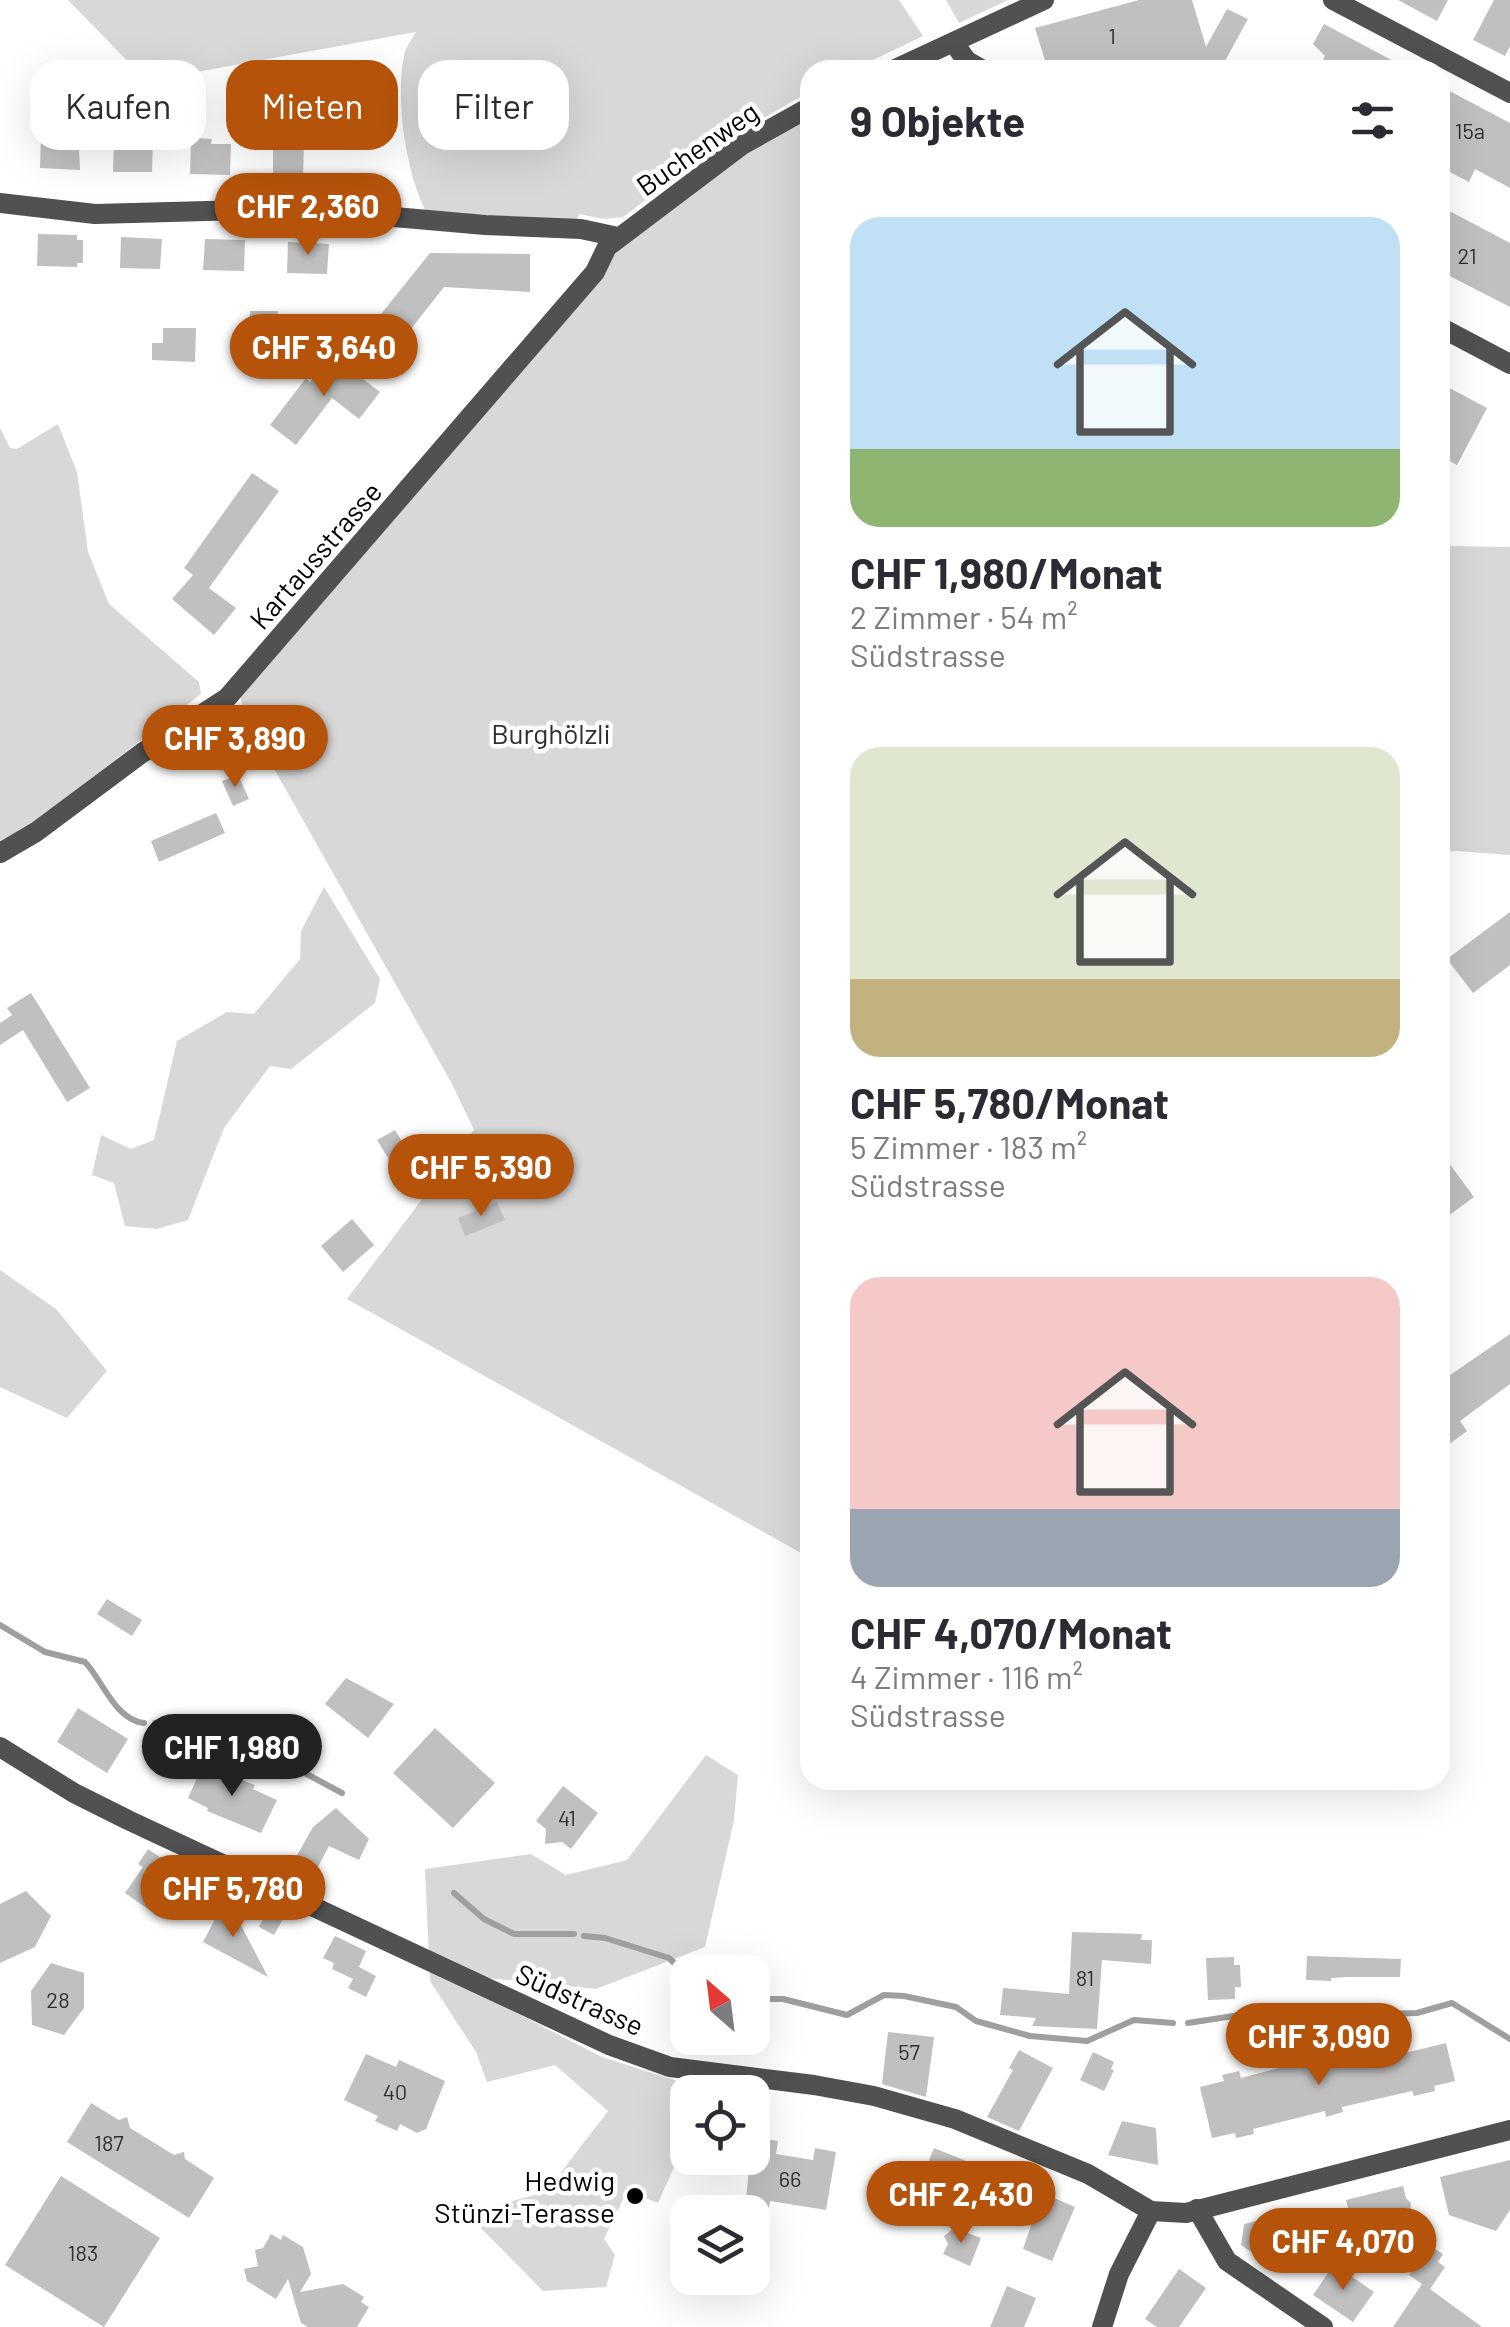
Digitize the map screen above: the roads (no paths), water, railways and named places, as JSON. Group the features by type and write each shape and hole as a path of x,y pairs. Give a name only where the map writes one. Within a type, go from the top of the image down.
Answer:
{"street":[{"path":"914,60 1044,0"},
{"path":"1333,0 1447,60"},
{"path":"953,42 967,60"},
{"path":"1450,61 1510,93"},
{"name":"Buchenweg","path":"618,237 742,144 800,113"},
{"path":"0,203 95,214 245,210 376,216 581,228 618,237"},
{"name":"Kartausstrasse","path":"0,853 36,832 142,752 227,698 595,272 604,251 618,237"},
{"path":"1450,332 1510,364"},
{"name":"Südstrasse","path":"0,1747 74,1793 128,1820 609,2045 670,2068 814,2085 874,2096 956,2119 1088,2174 1159,2212"},
{"path":"1102,2327 1118,2274 1159,2212 1197,2210 1510,2130"},
{"path":"1197,2210 1227,2261 1323,2327"}],"waterway":[{"path":"0,1625 45,1652 85,1662 117,1707 144,1723"},
{"path":"155,1723 213,1729 251,1744 342,1793"},
{"path":"454,1893 484,1919 514,1934 574,1934"},
{"path":"584,1936 605,1938 670,1959"},
{"path":"770,1999 847,2015 884,1995 904,1996 956,2007 976,2021 1030,2036 1087,2041 1134,2020 1173,2023"},
{"path":"1188,2023 1240,2015 1288,2023 1351,2015 1417,2013 1452,2003 1510,2039"}],"place":[{"name":"Hedwig Stünzi-Terasse","path":"635,2196"}],"park label":[{"name":"Burghölzli","path":"551,733"}]}
